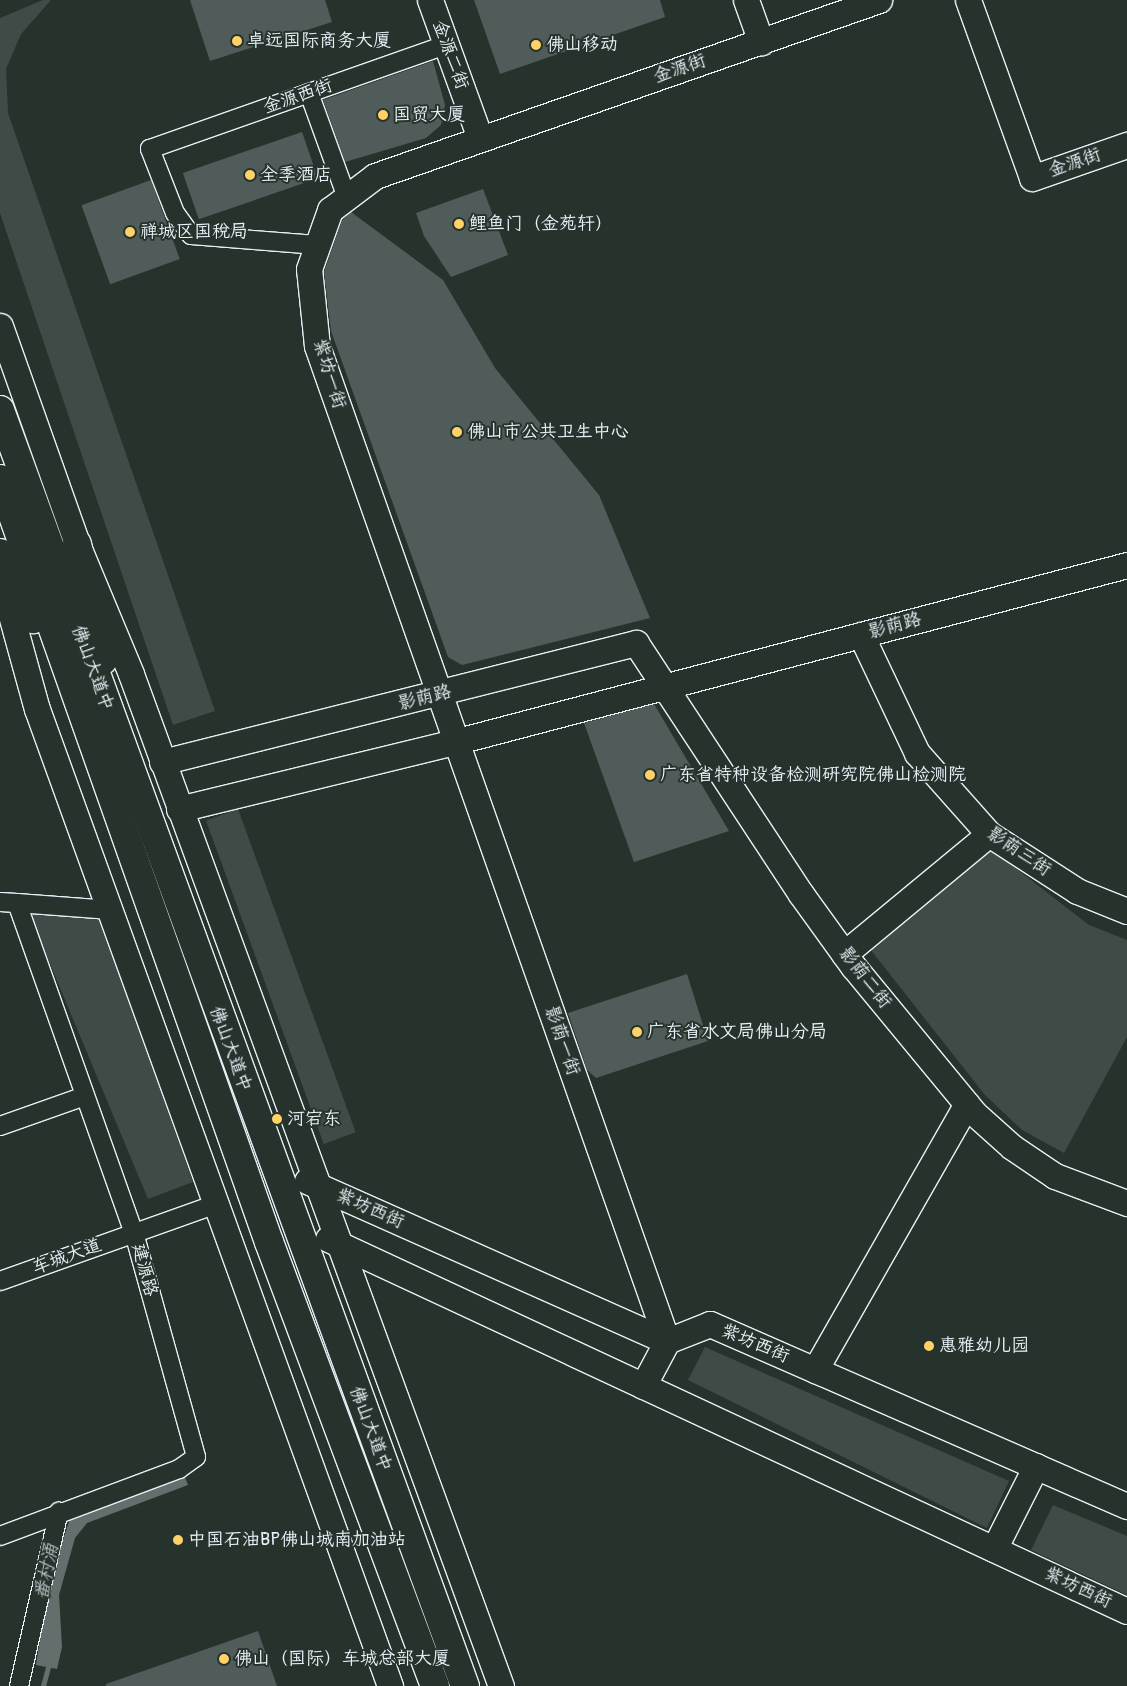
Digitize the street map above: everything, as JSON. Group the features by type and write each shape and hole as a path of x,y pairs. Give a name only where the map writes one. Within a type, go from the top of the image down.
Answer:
{"highway":[{"name":"佛山大道中","path":"0,410 102,733 270,1242 435,1686"},
{"name":"佛山大道中","path":"0,479 274,1166 465,1686"},
{"path":"77,544 95,613 102,733"},
{"path":"0,553 102,733"}],"street":[{"name":"金源二街","path":"430,0 480,138"},
{"path":"746,0 761,42"},
{"name":"金源街","path":"480,138 879,0"},
{"name":"金源街","path":"968,0 1032,178 1127,145"},
{"name":"金源西街","path":"317,245 191,236 174,213 150,149 446,45"},
{"path":"309,93 347,198"},
{"name":"紫坊一街","path":"458,741 317,346 309,269 330,210 375,176 480,138"},
{"name":"佛山大道中","path":"0,326 77,544 162,762 501,1686"},
{"name":"影荫路","path":"179,809 458,741 664,688 1127,565"},
{"path":"0,575 37,709 219,1203 390,1686"},
{"name":"影荫三街","path":"861,635 917,753 989,834 1077,891 1127,911"},
{"name":"影荫路","path":"162,762 441,694 636,643 664,688"},
{"name":"影荫二街","path":"664,688 844,954 967,1104 1012,1147 1055,1176 1127,1203"},
{"name":"影荫一街","path":"458,741 667,1341"},
{"path":"844,954 989,834"},
{"path":"9,902 111,910"},
{"name":"建源路","path":"0,1536 179,1469 196,1458 134,1233 86,1096 9,902"},
{"path":"0,1126 86,1096"},
{"path":"815,1370 967,1104"},
{"name":"紫坊西街","path":"274,1166 667,1341 710,1324 1127,1506"},
{"name":"车城大道","path":"0,1281 219,1203"},
{"name":"紫坊西街","path":"294,1223 1127,1611"},
{"path":"643,1386 667,1341"},
{"path":"994,1549 1036,1466"},
{"path":"19,1686 60,1512"}],"shaded area":[{"path":"43,0 51,0 21,34 6,69 8,113 215,711 173,725 0,213 0,18"},
{"path":"238,809 356,1132 324,1144 206,821"},
{"path":"991,849 1089,925 1127,940 1127,1037 1064,1153 1022,1130 985,1095 870,949"},
{"path":"28,911 98,915 193,1182 148,1199"},
{"path":"705,1347 1009,1481 987,1528 688,1380"},
{"path":"184,1475 188,1485 87,1523 75,1538 59,1595 62,1647 57,1669 36,1665 50,1578 71,1516"},
{"path":"1053,1505 1127,1536 1127,1595 1031,1550"}],"building":[{"name":"卓远国际商务大厦","path":"190,0 325,0 332,22 210,61"},
{"name":"佛山移动","path":"474,0 660,0 665,17 500,74"},
{"name":"国贸大厦","path":"433,61 445,105 441,125 426,138 345,162 323,100"},
{"name":"全季酒店","path":"302,132 318,178 199,219 183,173"},
{"name":"禅城区国税局","path":"151,180 180,259 110,284 81,205"},
{"name":"鲤鱼门（金苑轩）","path":"483,189 508,255 451,277 424,236 416,213"},
{"name":"佛山市公共卫生中心","path":"351,212 443,280 495,368 599,495 650,618 462,665 448,657 331,331 324,272 342,220"},
{"name":"广东省特种设备检测研究院佛山检测院","path":"654,704 729,831 634,862 584,723"},
{"name":"广东省水文局佛山分局","path":"687,974 708,1041 596,1078 587,1070 568,1013"},
{"name":"佛山（国际）车城总部大厦","path":"258,1631 277,1686 106,1686 106,1684"}],"waterway":[{"name":"番村涌","path":"43,1686 49,1663"}],"place":[{"name":"卓远国际商务大厦","path":"237,41"},
{"name":"佛山移动","path":"536,45"},
{"name":"国贸大厦","path":"383,115"},
{"name":"全季酒店","path":"250,175"},
{"name":"鲤鱼门（金苑轩）","path":"459,224"},
{"name":"禅城区国税局","path":"130,232"},
{"name":"佛山市公共卫生中心","path":"457,432"},
{"name":"广东省特种设备检测研究院佛山检测院","path":"650,775"},
{"name":"广东省水文局佛山分局","path":"637,1032"},
{"name":"河宕东","path":"277,1119"},
{"name":"惠雅幼儿园","path":"929,1346"},
{"name":"中国石油BP佛山城南加油站","path":"178,1540"},
{"name":"佛山（国际）车城总部大厦","path":"224,1659"}]}
